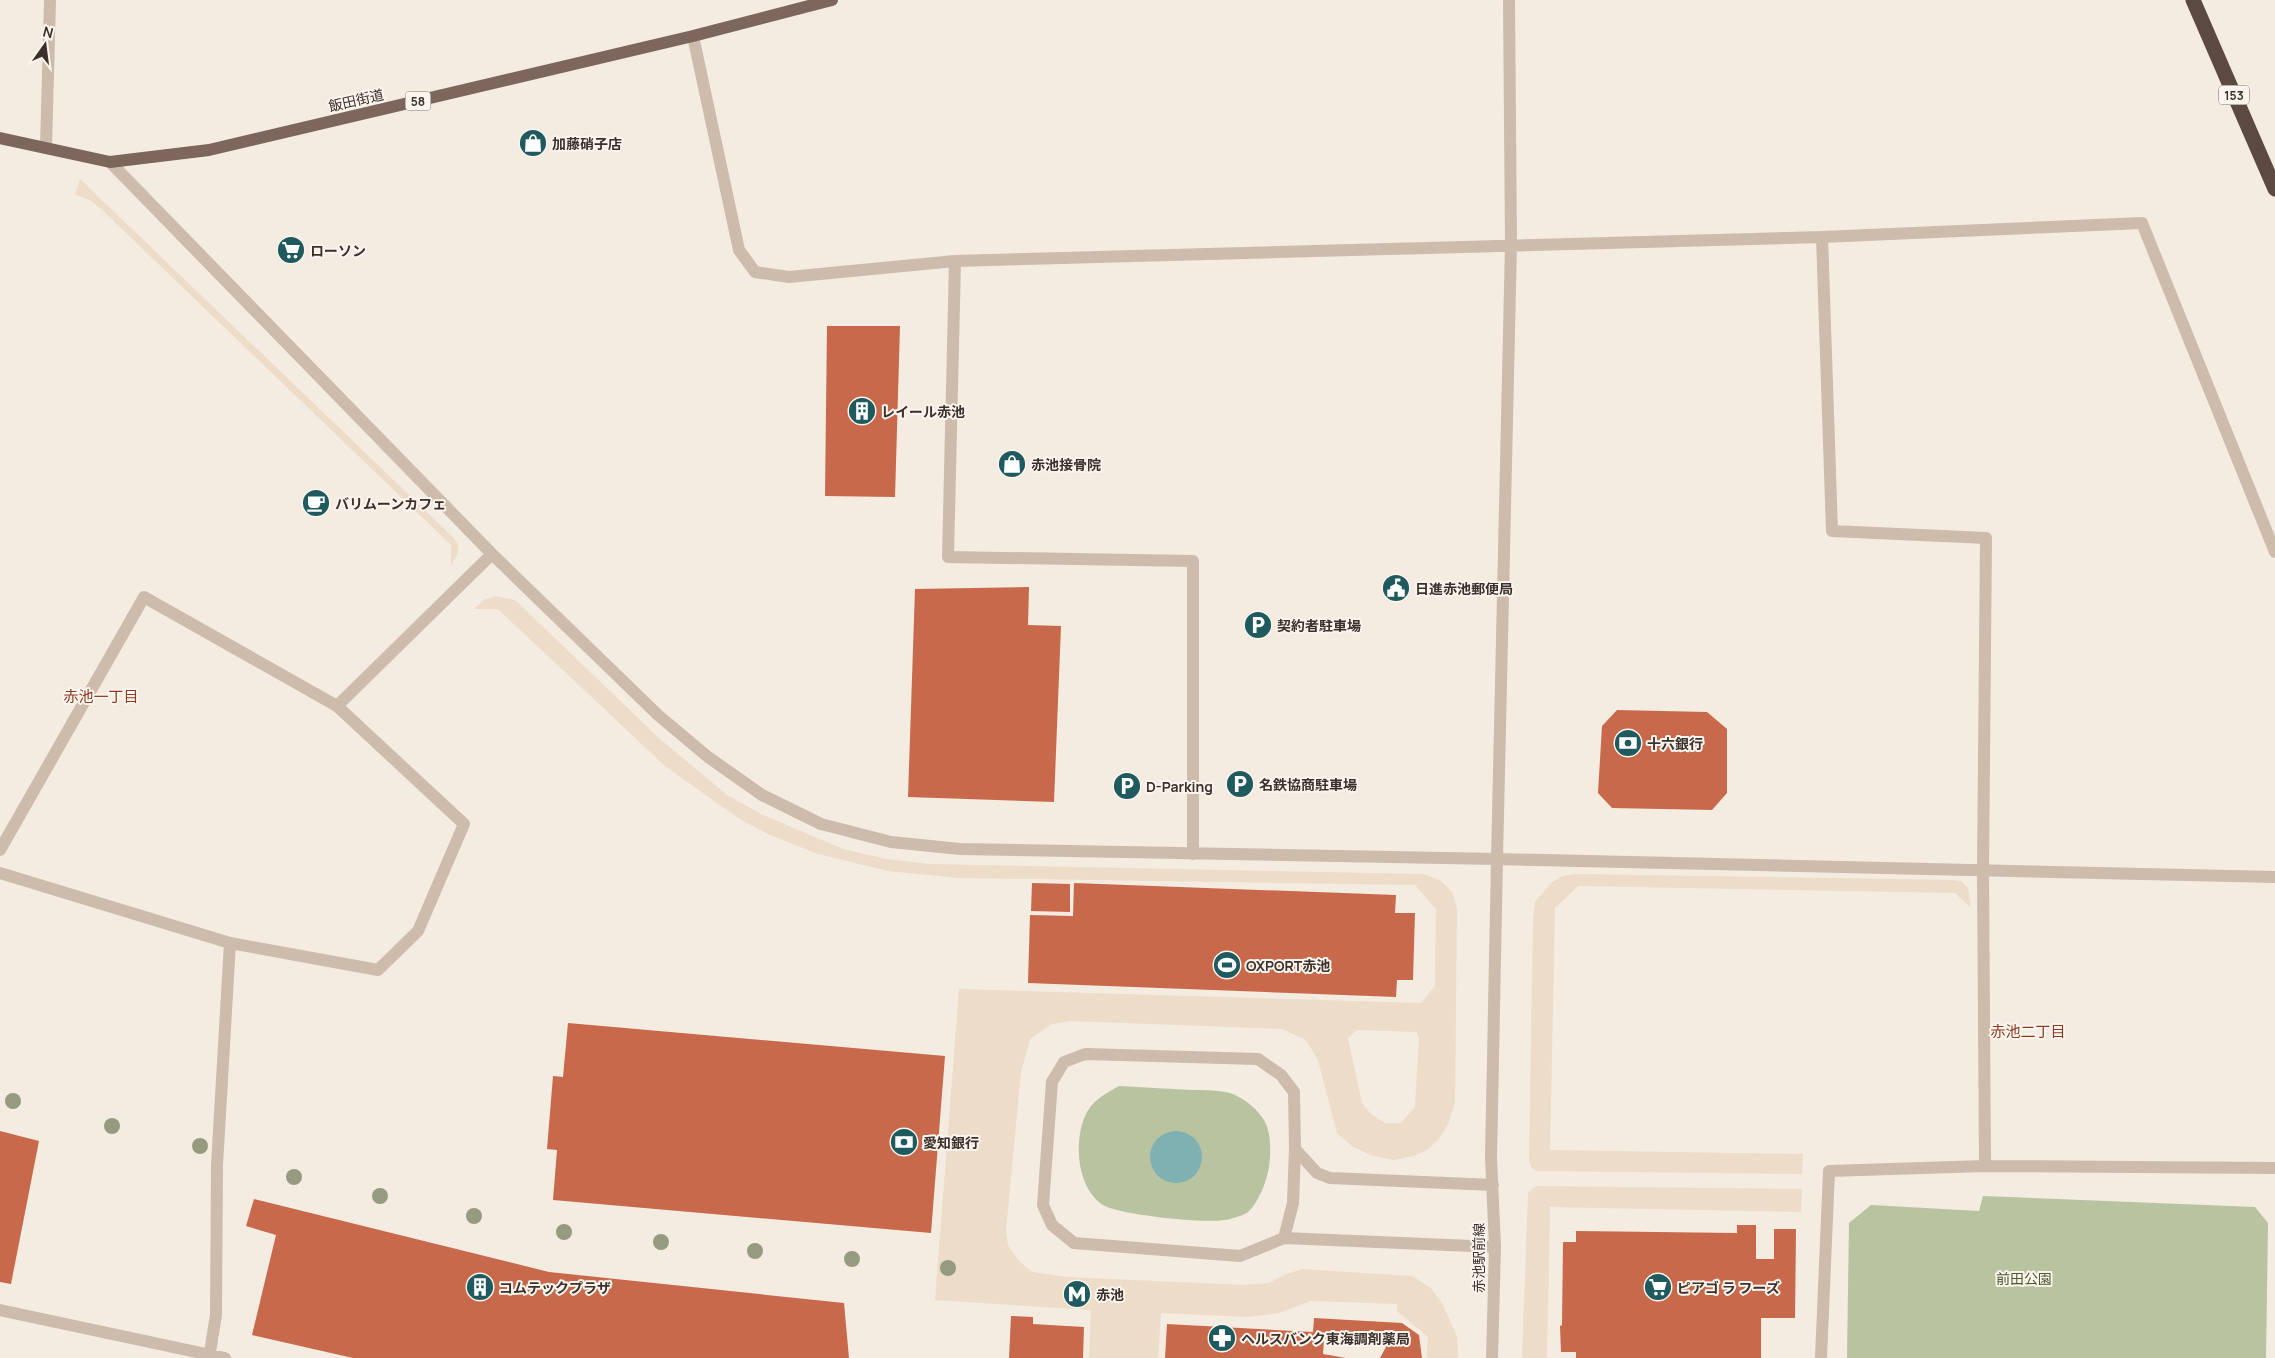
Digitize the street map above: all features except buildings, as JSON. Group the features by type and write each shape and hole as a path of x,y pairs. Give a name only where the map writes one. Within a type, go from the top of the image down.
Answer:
{"highway":[{"name":"153","path":"2193,0 2275,189"}],"main road":[{"name":"飯田街道","path":"0,138 110,162 210,150 693,36 832,0"}],"street":[{"path":"46,148 50,0"},
{"name":"赤池駅前線","path":"1492,1358 1494,1247 1491,1158 1496,859 1511,244 1509,0"},
{"path":"693,36 739,250 755,272 788,277 955,261 1511,244 1822,237 2142,223 2275,552"},
{"path":"110,162 492,554 658,715 708,757 762,795 821,824 891,842 960,849 2275,877"},
{"path":"1822,237 1832,531 1986,538 1982,871 1985,1166"},
{"path":"955,261 948,556 1193,561 1193,854"},
{"path":"337,706 492,554"},
{"path":"0,850 144,597 337,706 464,824 418,932 378,970 230,943 0,873"},
{"path":"209,1356 216,1315 216,1165 230,943"},
{"path":"1284,1238 1293,1204 1295,1149 1294,1092 1282,1075 1258,1059 1085,1054 1064,1062 1052,1082 1043,1205 1052,1225 1074,1243 1240,1256 1284,1238 1494,1247"},
{"path":"1295,1149 1317,1173 1330,1178 1493,1185"},
{"path":"1821,1358 1829,1171 1985,1166 2275,1168"},
{"path":"0,1310 225,1358"}],"green space":[{"path":"1119,1086 1221,1091 1230,1093 1252,1106 1261,1115 1267,1126 1270,1139 1270,1153 1265,1182 1252,1208 1244,1214 1220,1221 1187,1220 1112,1209 1103,1205 1094,1197 1082,1175 1079,1148 1080,1135 1087,1112 1093,1103"},
{"name":"前田公園","path":"1983,1196 2255,1207 2268,1223 2266,1358 1847,1358 1849,1223 1871,1205 1979,1211"}],"shaded area":[{"path":"80,179 454,538 458,545 458,553 451,566 451,545 99,207 75,194"},
{"path":"495,596 515,600 661,740 727,795 761,814 843,849 886,859 930,864 1424,874 1441,881 1452,892 1457,908 1455,1102 1448,1124 1438,1140 1427,1150 1414,1156 1394,1160 1374,1156 1353,1147 1337,1133 1318,1060 1306,1040 1282,1029 1070,1021 1052,1024 1030,1039 1021,1072 1006,1230 1008,1246 1020,1262 1032,1272 1067,1277 1244,1285 1269,1283 1284,1275 1302,1269 1412,1276 1431,1288 1443,1305 1457,1337 1458,1358 1427,1358 1428,1337 1397,1311 1397,1304 1311,1301 1279,1313 1247,1317 1161,1313 1158,1358 1089,1358 1091,1310 935,1300 959,989 1421,1003 1435,986 1436,909 1415,885 960,878 888,871 818,854 768,834 738,818 665,766 498,609 474,609 484,600","holes":["1357,1030 1416,1032 1419,1038 1415,1107 1401,1123 1385,1123 1371,1114 1362,1103 1348,1038"]},
{"path":"1576,874 1951,880 1961,881 1968,888 1971,908 1955,893 1578,886 1555,908 1550,1150 1803,1154 1802,1174 1537,1171 1532,1168 1529,1161 1533,920 1535,902 1551,883 1562,876"},
{"path":"1536,1186 1802,1189 1801,1212 1550,1207 1547,1358 1522,1358 1528,1193"}],"water":[{"path":"1176,1131 1186,1133 1194,1139 1200,1147 1202,1157 1200,1167 1194,1175 1186,1181 1176,1183 1166,1181 1158,1175 1152,1167 1150,1157 1152,1147 1158,1139 1166,1133"}],"place":[{"name":"加藤硝子店","path":"533,143"},
{"name":"ローソン","path":"291,250"},
{"name":"レイール赤池","path":"862,411"},
{"name":"赤池接骨院","path":"1012,464"},
{"name":"バリムーンカフェ","path":"316,503"},
{"name":"日進赤池郵便局","path":"1396,588"},
{"name":"契約者駐車場","path":"1258,625"},
{"name":"十六銀行","path":"1628,743"},
{"name":"名鉄協商駐車場","path":"1240,784"},
{"name":"D-Parking","path":"1127,786"},
{"name":"OXPORT赤池","path":"1227,965"},
{"name":"愛知銀行","path":"904,1142"},
{"name":"コムテックプラザ","path":"480,1287"},
{"name":"ピアゴ ラ フーズ","path":"1658,1287"},
{"name":"赤池","path":"1077,1294"},
{"name":"ヘルスバンク東海調剤薬局","path":"1222,1338"}],"district":[{"name":"赤池一丁目","path":"101,696"},
{"name":"赤池二丁目","path":"2028,1031"}]}
